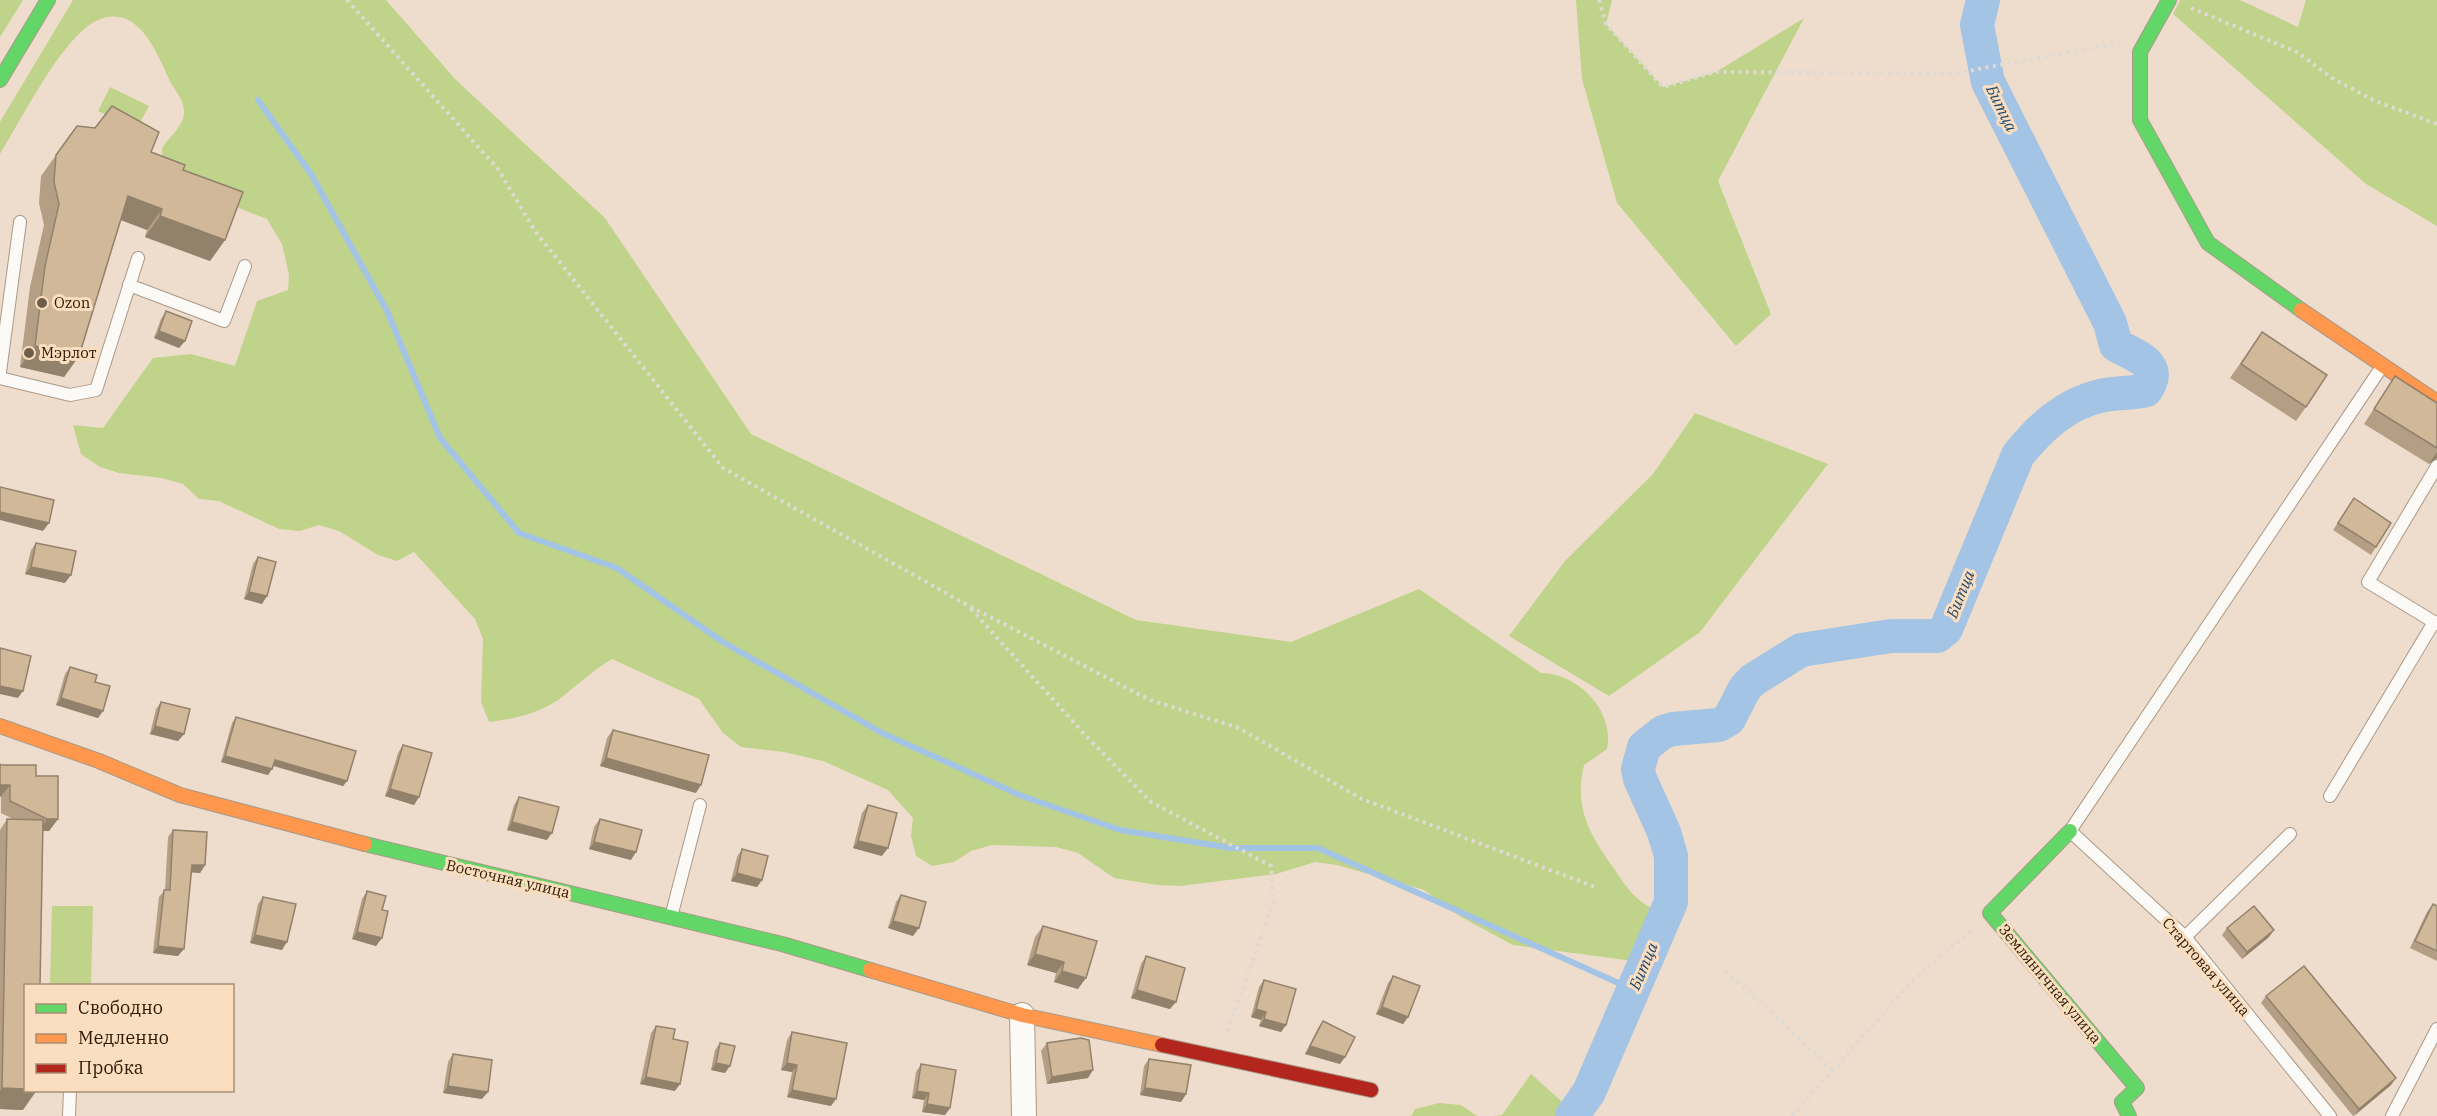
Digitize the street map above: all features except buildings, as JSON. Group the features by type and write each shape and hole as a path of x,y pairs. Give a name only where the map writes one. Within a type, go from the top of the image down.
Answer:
{"street":[{"path":"0,80 48,0"},
{"path":"2175,2 2140,52 2140,120 2208,243 2382,367 2437,402"},
{"name":"Восточная улица","path":"0,726 99,761 180,795 409,856 782,944 1022,1016 1371,1090"},
{"name":"Земляничная улица","path":"2070,831 1990,913 2138,1088 2122,1102 2128,1116"},
{"path":"1022,1016 1024,1116"}],"lane":[{"path":"0,372 20,222"},
{"path":"0,378 70,395 96,390 138,258"},
{"path":"129,285 224,321 244,266"},
{"path":"2070,831 2382,367"},
{"path":"2330,796 2436,623 2368,582 2437,466"},
{"path":"671,918 700,804"},
{"name":"Стартовая улица","path":"2070,831 2185,938 2330,1116"},
{"path":"2185,938 2290,834"},
{"path":"2392,1116 2437,1029"},
{"path":"69,1116 70,1092"}],"path":[{"path":"347,0 498,169 536,231 723,468 969,606 1150,700 1239,728 1362,799 1595,887"},
{"path":"1599,0 1606,24 1663,87 1716,72 1957,73 2149,37"},
{"path":"2175,2 2297,51 2332,78 2374,101 2437,124"},
{"path":"969,606 1088,738 1151,802 1271,866 1273,904 1218,1057"},
{"path":"1792,1116 1911,982 1990,913"},
{"path":"1726,971 1832,1069"}],"green space":[{"path":"0,0 23,0 0,37"},
{"path":"73,0 386,0 456,80 605,218 751,434 1136,620 1291,642 1419,589 1541,673 1555,675 1580,687 1599,708 1608,735 1607,749 1584,765 1581,794 1586,819 1604,855 1627,887 1644,903 1658,911 1633,961 1513,945 1461,917 1424,890 1337,865 1315,862 1276,874 1180,886 1114,878 1078,853 1056,847 992,845 971,851 954,862 932,866 916,856 911,836 913,818 888,790 823,761 784,752 741,747 723,733 699,699 612,659 558,700 540,710 520,717 489,722 481,702 483,639 475,619 414,552 397,561 378,555 339,531 319,525 300,531 279,529 219,501 199,499 183,484 162,478 119,473 100,467 81,454 73,425 103,428 153,358 191,354 235,366 257,301 288,290 289,275 282,244 267,219 163,178 162,148 182,121 183,106 143,32 134,23 123,18 110,17 96,21 69,44 43,81 0,154 0,122"},
{"path":"1576,0 1612,0 1606,24 1663,87 1716,72 1804,18 1718,181 1771,314 1736,346 1617,203 1582,79"},
{"path":"2180,0 2240,0 2298,27 2306,0 2437,0 2437,226 2366,184 2173,14"},
{"path":"110,87 149,106 136,130 98,111"},
{"path":"1695,413 1828,464 1700,632 1609,696 1509,636 1565,561 1653,474"},
{"path":"52,906 93,906 91,984 50,984"},
{"path":"1531,1074 1578,1116 1494,1116 1502,1115"},
{"path":"1439,1103 1461,1105 1477,1116 1411,1116 1415,1109"}],"waterway":[{"name":"Битца","path":"1572,1116 1589,1092 1671,902 1671,856 1664,832 1640,779 1638,769 1644,747 1663,732 1719,725 1729,719 1745,688 1753,680 1801,650 1891,636 1937,636 1946,629 2018,455 2044,427 2064,411 2087,400 2106,395 2146,390 2151,381 2152,373 2145,362 2116,345 2110,323 1988,82 1977,25 1983,0"},
{"path":"258,100 311,174 387,311 440,438 519,533 617,568 723,642 882,733 1022,796 1120,830 1231,848 1318,848 1634,990"}],"traffic: fast":[{"path":"0,80 48,0"},
{"path":"2169,0 2140,52 2140,120 2208,243 2301,310"},
{"path":"2070,831 1990,913 2137,1088 2122,1102 2129,1116"},
{"path":"365,844 782,944 870,970"}],"traffic: slow":[{"path":"2301,310 2437,402"},
{"path":"0,726 99,761 180,795 365,844"},
{"path":"870,970 1022,1015 1162,1045"}],"traffic: jam":[{"path":"1162,1045 1371,1090"}],"place":[{"name":"Ozon","path":"42,303"},
{"name":"Мэрлот","path":"29,353"}]}
